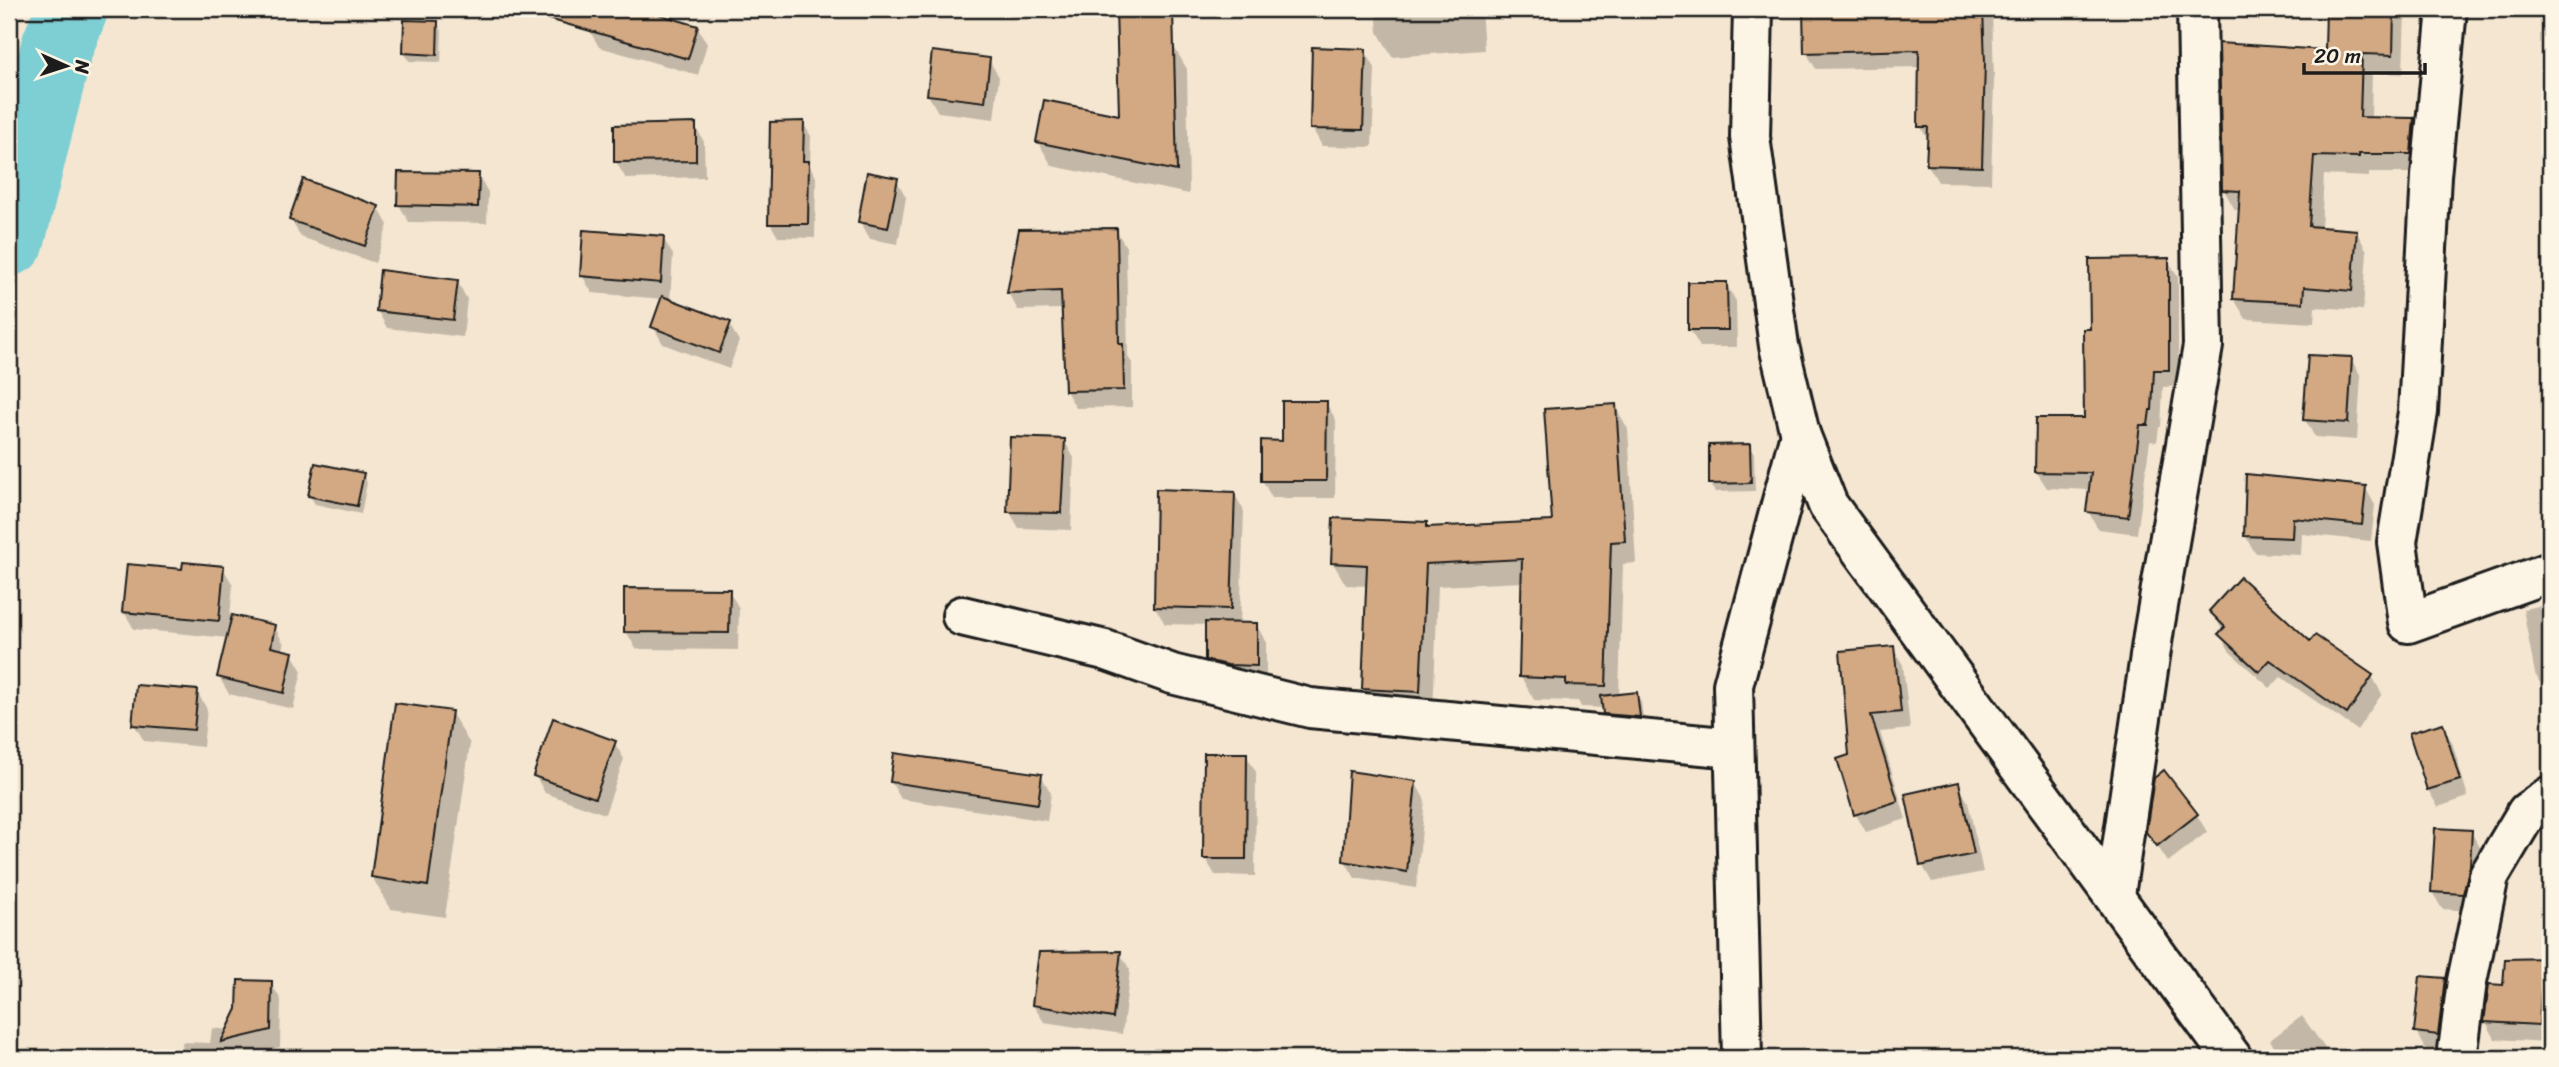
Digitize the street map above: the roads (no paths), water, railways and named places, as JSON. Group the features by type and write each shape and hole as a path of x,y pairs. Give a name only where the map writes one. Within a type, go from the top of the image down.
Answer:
{"street":[{"path":"1754,9 1750,137 1779,346 1800,434 1828,505 2232,1058"},
{"path":"2115,895 2154,629 2203,346 2197,9"},
{"path":"2447,9 2431,176 2418,412 2397,542 2408,623 2550,572"},
{"path":"1742,1058 1733,685 1800,434"},
{"path":"962,616 1105,650 1172,674 1310,708 1734,748"},
{"path":"2457,1058 2468,981 2489,876 2526,812 2550,796"}],"waterway":[{"path":"9,240 57,47 72,9"}]}
